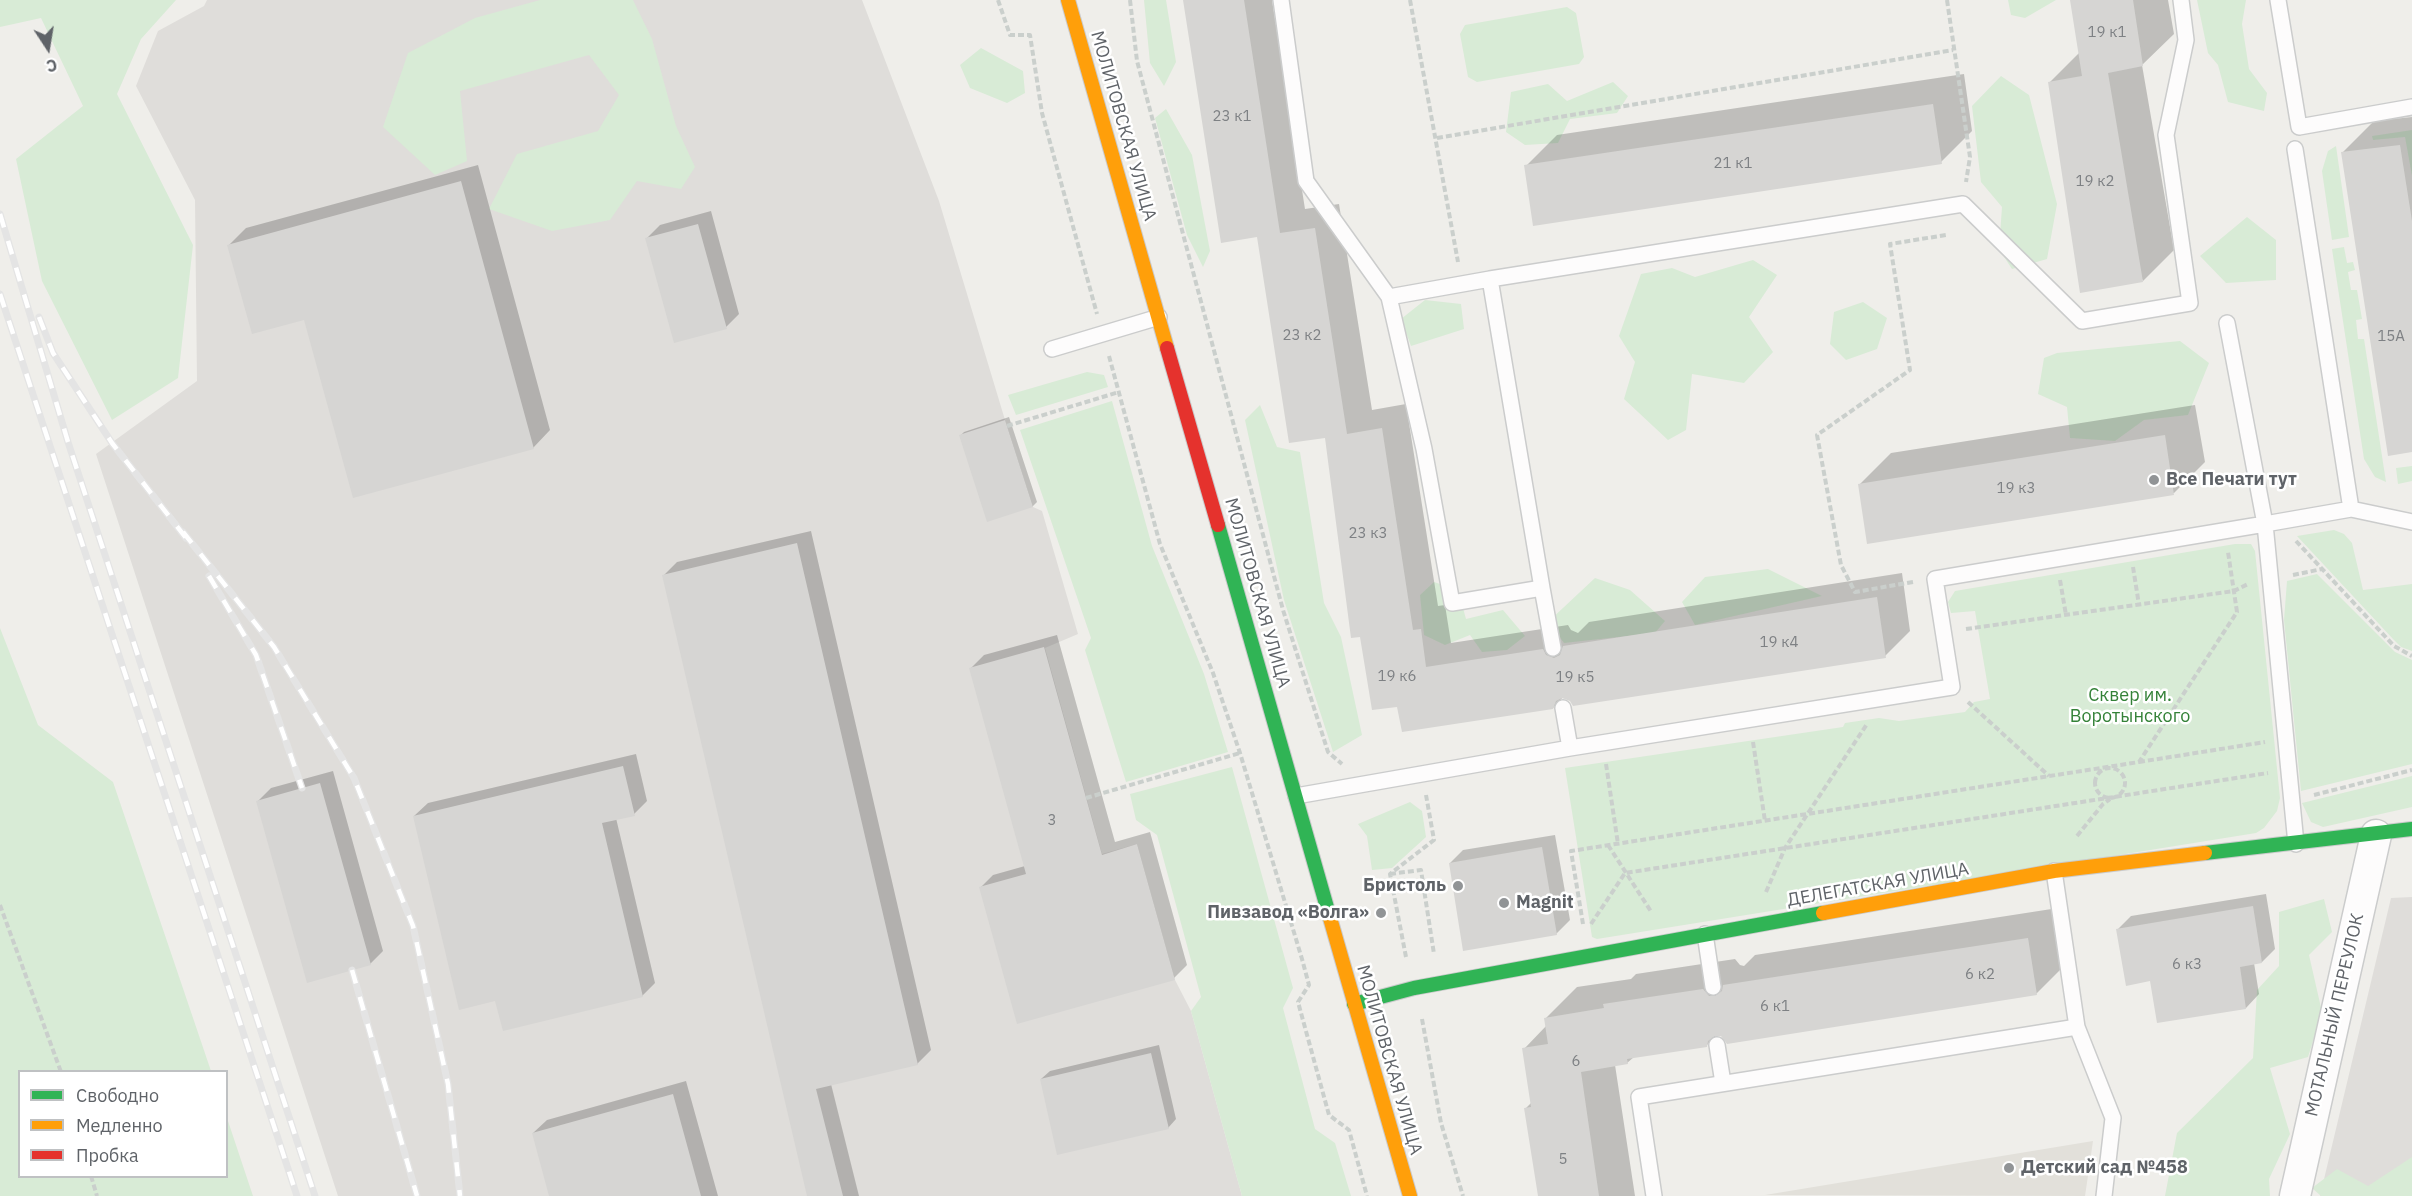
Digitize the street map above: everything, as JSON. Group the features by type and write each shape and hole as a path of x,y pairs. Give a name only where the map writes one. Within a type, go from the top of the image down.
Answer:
{"street":[{"name":"МОЛИТОВСКАЯ УЛИЦА","path":"1068,0 1410,1196"},
{"name":"ДЕЛЕГАТСКАЯ УЛИЦА","path":"1354,1004 1414,988 2054,871 2412,829"},
{"name":"МОТАЛЬНЫЙ ПЕРЕУЛОК","path":"2295,1196 2376,835"}],"lane":[{"path":"1281,0 1306,182 1389,297 1424,449 1452,603 1542,588"},
{"path":"1389,297 1963,204 2082,321 2190,303 2166,135 2186,40 2181,0"},
{"path":"2278,0 2299,127 2412,107"},
{"path":"2295,149 2351,509"},
{"path":"1490,279 1553,648"},
{"path":"1052,349 1160,317"},
{"path":"2227,323 2272,523 2296,844"},
{"path":"1296,796 1570,748 1952,687 1935,579 2351,509 2412,522"},
{"path":"1563,708 1570,748"},
{"path":"2054,871 2077,1027 2113,1118 2104,1196"},
{"path":"1705,934 1713,987"},
{"path":"1654,1196 1639,1097 2077,1027"},
{"path":"1717,1046 1723,1083"}],"path":[{"path":"998,0 1010,35 1030,35 1042,113 1160,544 1213,673 1240,753 1309,985 1298,1002 1329,1115 1349,1130 1367,1196"},
{"path":"1130,0 1137,61 1283,610 1328,752 1336,761 1350,768"},
{"path":"1410,0 1462,284"},
{"path":"1947,0 1970,157 1963,204"},
{"path":"1437,138 1953,50"},
{"path":"1935,579 1855,592 1841,566 1817,435 1910,370 1890,244 1946,235"},
{"path":"1007,426 1119,392"},
{"path":"2272,523 2322,569 2394,646 2412,656"},
{"path":"2130,547 2139,605"},
{"path":"2139,762 2237,612 2228,551 2236,550"},
{"path":"2057,559 2066,615"},
{"path":"2288,576 2322,569"},
{"path":"1943,632 2234,591 2253,581 2254,593"},
{"path":"1952,687 2049,776"},
{"path":"1751,926 1785,848 1884,699"},
{"path":"1750,720 1765,821"},
{"path":"2270,752 2269,741 1571,851 1585,933 1625,873 2272,773"},
{"path":"1603,743 1618,844"},
{"path":"1086,798 1240,753"},
{"path":"2054,871 2061,856 2103,804 2113,798 2124,789 2125,780 2117,769 2108,768 2096,776 2095,786 2100,794 2113,798"},
{"path":"2292,801 2412,770"},
{"path":"1390,874 1434,840 1423,774"},
{"path":"1608,845 1671,940"},
{"path":"1390,874 1421,870 1435,960"},
{"path":"1390,874 1400,933 1420,1007 1441,1123 1463,1196"},
{"path":"0,905 61,1070"},
{"path":"92,1178 97,1196"}],"shaded area":[{"path":"207,0 862,0 939,201 1005,420 1033,507 1042,511 1078,634 1045,648 1102,854 1137,844 1175,980 1191,1011 1242,1196 338,1196 96,454 197,381 195,200 136,86 158,31 204,6"},
{"path":"2412,897 2412,1196 2320,1196 2391,898"},
{"name":"Детский сад №458","path":"2093,1141 2085,1196 1765,1195"}],"green space":[{"path":"0,0 176,0 141,39 117,94 193,245 178,378 112,420 42,281 16,159 83,106 41,18 0,27"},
{"path":"540,0 633,0 652,39 676,126 695,167 681,189 637,181 610,220 552,231 489,209 517,154 598,131 619,95 589,55 460,91 467,161 435,175 383,127 408,53 475,18"},
{"path":"1144,0 1166,0 1176,62 1164,86 1150,63"},
{"path":"2008,0 2056,0 2025,18 2011,15"},
{"path":"2197,0 2246,0 2242,24 2249,69 2267,93 2264,111 2228,102 2218,65 2208,53"},
{"path":"1567,7 1576,13 1584,57 1579,64 1477,82 1468,77 1460,34 1465,25"},
{"path":"981,48 1023,71 1025,93 1007,103 970,88 960,65"},
{"path":"2001,76 2029,95 2057,204 2047,259 2012,269 1999,249 2002,207 1981,182 1972,106"},
{"path":"1613,82 1628,96 1617,113 1570,119 1558,143 1525,145 1506,132 1511,92 1548,84 1567,101"},
{"path":"1166,109 1192,155 1210,251 1203,267 1187,235 1155,118"},
{"path":"2412,130 2412,176 2405,137 2373,140 2372,136"},
{"path":"2336,146 2349,237 2332,240 2322,171 2328,151"},
{"path":"2247,217 2276,240 2276,280 2226,283 2200,256"},
{"path":"2344,247 2347,263 2353,262 2355,270 2348,272 2351,290 2357,290 2362,319 2356,320 2358,339 2364,339 2386,482 2375,477 2364,459 2332,249"},
{"path":"1753,260 1777,275 1749,317 1773,352 1744,383 1692,374 1686,430 1668,440 1624,399 1635,362 1619,336 1641,274 1672,268 1695,277"},
{"path":"1425,300 1461,304 1464,329 1411,346 1401,319"},
{"path":"1863,302 1887,318 1877,349 1846,360 1830,344 1834,312"},
{"path":"2180,341 2209,363 2188,415 2144,420 2115,441 2070,438 2067,407 2038,394 2044,358 2057,353"},
{"path":"1087,372 1104,375 1108,387 1016,415 1008,395"},
{"path":"1112,401 1152,546 1204,674 1228,752 1126,782 1085,650 1091,638 1020,430"},
{"path":"1260,405 1277,447 1300,452 1324,603 1341,637 1362,735 1333,752 1284,600 1245,420"},
{"path":"2412,466 2412,481 2398,484 2396,468"},
{"path":"2334,530 2344,534 2352,543 2363,590 2412,584 2412,651 2401,647 2393,639 2297,536"},
{"name":"Сквер им. Воротынского","path":"2235,544 2251,544 2255,551 2280,798 2277,811 2264,828 2256,833 1597,939 1592,937 1565,768 1843,727 1845,723 1879,718 1899,721 1965,712 1974,702 1990,699 1975,611 1951,613 1948,602 1955,591"},
{"path":"1768,569 1822,596 1695,625 1682,602 1705,577"},
{"path":"2317,574 2395,652 2412,660 2412,764 2301,791 2284,620 2287,581"},
{"path":"1595,578 1630,590 1665,621 1655,633 1564,643 1548,622"},
{"path":"1434,582 1458,590 1466,619 1503,610 1525,636 1507,650 1482,652 1470,635 1445,645 1424,635 1420,595"},
{"path":"0,628 38,725 113,782 211,1070 18,1070 18,1178 228,1178 228,1121 253,1196 0,1196"},
{"path":"1232,767 1293,988 1283,1008 1315,1129 1335,1143 1351,1196 1242,1196 1191,1011 1201,997 1157,835 1136,820 1130,794"},
{"path":"2412,776 2412,807 2323,827 2311,822 2302,803"},
{"path":"1410,802 1422,811 1426,837 1392,868 1372,870 1367,836 1358,824"},
{"path":"2324,899 2332,932 2309,955 2322,1012 2308,1057 2270,1068 2290,1134 2269,1179 2270,1196 2165,1196 2177,1133 2253,1058 2257,990 2279,966 2279,912"},
{"path":"2412,1157 2412,1196 2321,1196 2312,1188 2337,1169 2368,1186"}],"building":[{"path":"1183,0 1244,0 1280,233 1315,228 1347,434 1382,428 1413,630 1421,629 1426,667 1543,649 1546,655 1554,658 1560,655 1563,646 1877,597 1886,658 1573,706 1570,701 1562,698 1556,701 1553,709 1402,732 1397,707 1372,710 1360,637 1351,638 1325,438 1289,443 1257,237 1221,243"},
{"path":"2070,0 2133,0 2143,66 2108,73 2143,282 2080,293 2048,82 2082,76"},
{"path":"1933,104 1942,164 1533,226 1524,165"},
{"path":"2400,145 2412,221 2412,452 2388,456 2341,152"},
{"path":"461,181 534,449 353,498 304,320 252,334 227,245"},
{"path":"698,224 727,329 674,343 645,238"},
{"path":"1005,420 1033,507 987,522 959,435"},
{"path":"2165,435 2174,495 1867,544 1858,484"},
{"path":"797,543 918,1065 816,1089 843,1196 807,1196 662,575"},
{"path":"1044,647 1102,855 1137,844 1175,980 1017,1024 979,887 1026,874 969,668"},
{"path":"623,766 635,816 602,823 643,997 503,1031 495,1001 459,1010 413,816"},
{"path":"320,783 371,965 307,983 256,801"},
{"name":"Magnit","path":"1542,847 1557,935 1463,951 1449,863"},
{"path":"2253,906 2262,963 2240,967 2246,1009 2157,1023 2150,981 2126,986 2116,929"},
{"path":"2028,938 2037,995 1727,1044 1721,1036 1715,1036 1708,1041 1707,1047 1627,1059 1628,1064 1581,1072 1599,1196 1538,1196 1524,1108 1531,1107 1522,1048 1548,1044 1544,1018 1604,1008 1603,1004 1703,989 1709,996 1715,996 1722,991 1723,985"},
{"path":"1151,1053 1169,1129 1057,1155 1040,1079"},
{"path":"673,1094 701,1196 549,1196 532,1133"}],"railway":[{"path":"0,214 68,442 315,1196"},
{"path":"0,294 297,1196"},
{"path":"39,317 53,353 112,443 186,538"},
{"path":"183,532 274,647 354,778 413,926 448,1084 460,1196"},
{"path":"209,576 256,655 302,788"},
{"path":"352,970 417,1196"}],"traffic: fast":[{"path":"1218,525 1330,918"},
{"path":"2205,853 2412,829"},
{"path":"1354,1004 1414,988 1823,913"}],"traffic: slow":[{"path":"1068,0 1167,348"},
{"path":"1823,913 2054,871 2205,853"},
{"path":"1330,918 1410,1196"}],"traffic: jam":[{"path":"1167,348 1218,525"}],"place":[{"name":"Все Печати тут","path":"2154,480"},
{"name":"Бристоль","path":"1458,886"},
{"name":"Magnit","path":"1504,903"},
{"name":"Пивзавод «Волга»","path":"1381,913"},
{"name":"Детский сад №458","path":"2009,1168"}]}
